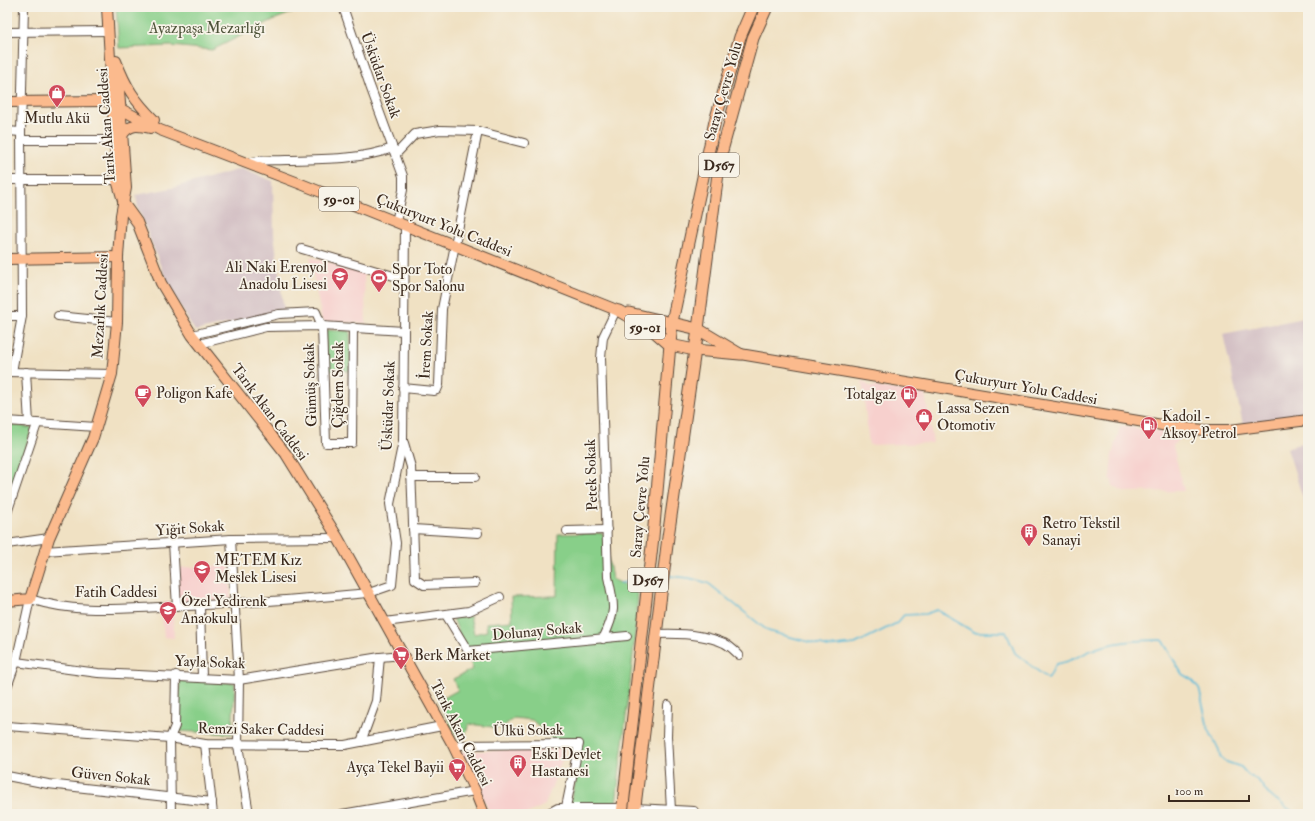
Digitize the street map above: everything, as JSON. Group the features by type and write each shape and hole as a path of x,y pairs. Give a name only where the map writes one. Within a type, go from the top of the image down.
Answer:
{"highway":[{"name":"Saray Çevre Yolu","path":"672,322 715,121 740,37 753,7"},
{"name":"Saray Çevre Yolu","path":"698,329 720,158 753,38 768,7"},
{"path":"617,310 698,329 740,354"},
{"name":"59-01","path":"617,310 655,332 670,345"},
{"name":"D567","path":"670,345 672,322"},
{"name":"D567","path":"695,350 698,329"},
{"name":"Saray Çevre Yolu","path":"623,811 653,538 670,345"},
{"path":"670,345 695,350 740,354"},
{"name":"Saray Çevre Yolu","path":"634,811 656,634 695,350"}],"main road":[{"path":"7,102 115,103 107,7"},
{"name":"Tarık Akan Caddesi","path":"112,7 116,60 115,103 126,188 124,204 137,222 161,283 192,336 286,454 338,538 453,746 475,791 484,814"},
{"name":"Çukuryurt Yolu Caddesi","path":"116,60 124,81 136,102 154,120"},
{"name":"Çukuryurt Yolu Caddesi","path":"115,103 154,120 191,141"},
{"name":"Çukuryurt Yolu Caddesi","path":"115,103 160,130"},
{"name":"Çukuryurt Yolu Caddesi","path":"119,138 127,128 134,125 160,130 617,310"},
{"name":"Mezarlık Caddesi","path":"30,599 49,538 93,438 112,374 117,322 118,257 121,215 124,204 117,180 119,138"},
{"path":"7,259 118,257"},
{"name":"Çukuryurt Yolu Caddesi","path":"740,354 1174,427 1204,430 1230,430 1308,420"},
{"name":"Fatih Caddesi","path":"7,601 30,599"}],"street":[{"path":"24,7 20,259 22,316 9,372 112,374"},
{"name":"Üsküdar Sokak","path":"343,7 403,176 400,224 404,279 403,441 390,504 396,543 392,585 369,593"},
{"path":"7,32 67,30 108,31"},
{"path":"246,163 261,159 275,160 327,158 379,154 394,151 415,134 440,130 478,132 524,143"},
{"path":"7,131 21,136 119,138"},
{"path":"455,246 478,132"},
{"path":"7,180 117,180"},
{"name":"İrem Sokak","path":"404,388 434,391 437,390 439,386 442,308 455,246"},
{"path":"302,249 404,279"},
{"name":"Petek Sokak","path":"603,639 614,617 613,598 608,578 601,358 603,337 617,310"},
{"path":"192,336 284,314 316,312 322,326"},
{"path":"284,314 285,326"},
{"path":"7,316 22,316"},
{"path":"58,316 117,322"},
{"path":"199,344 266,327 322,326 404,330"},
{"name":"Gümüş Sokak","path":"322,326 326,443 352,443"},
{"name":"Çiğdem Sokak","path":"352,327 352,443"},
{"path":"7,513 11,494 33,423 26,372"},
{"path":"7,421 96,426"},
{"path":"403,441 411,467 415,579 424,585 475,583"},
{"path":"411,477 475,477"},
{"path":"413,529 478,533"},
{"path":"566,531 607,530"},
{"path":"7,544 49,538"},
{"name":"Yiğit Sokak","path":"44,551 231,539 338,538"},
{"path":"231,539 239,680 238,745 249,814"},
{"path":"173,543 177,607"},
{"name":"Fatih Caddesi","path":"30,599 47,604 87,610 234,605 369,593"},
{"path":"385,622 469,611 500,597"},
{"name":"Mezarlık Caddesi","path":"7,687 16,662 30,599"},
{"path":"200,606 202,677"},
{"name":"Dolunay Sokak","path":"446,615 468,651 627,636"},
{"path":"656,634 678,633 710,639 725,644 740,654"},
{"name":"Yayla Sokak","path":"16,662 98,673 239,680 403,654"},
{"path":"361,742 376,701 380,657"},
{"path":"171,814 172,796 170,738 175,726 176,676"},
{"path":"668,704 667,736 672,810"},
{"name":"Remzi Saker Caddesi","path":"7,726 170,738 206,744 345,745 442,726"},
{"path":"206,744 213,814"},
{"name":"Ülkü Sokak","path":"453,746 579,744 566,808"},
{"name":"Güven Sokak","path":"7,776 48,784 172,796 212,802"},
{"path":"342,814 475,791"},
{"path":"547,814 558,808 623,811"},
{"path":"634,811 694,811"}],"shaded area":[{"path":"241,169 273,181 274,234 284,311 195,331 168,285 138,208 136,195 172,188"},
{"name":"Ali Naki Erenyol Anadolu Lisesi","path":"310,257 364,272 366,323 322,322"},
{"path":"1304,318 1308,330 1308,415 1243,424 1223,334"},
{"path":"862,380 869,386 925,393 933,443 869,445"},
{"path":"1120,426 1182,434 1173,446 1184,491 1123,492 1113,486 1110,476 1112,455"},
{"path":"1308,441 1308,514 1287,448"},
{"name":"METEM Kız Meslek Lisesi","path":"229,565 231,599 175,602 173,568"},
{"name":"Özel Yedirenk Anaokulu","path":"162,616 173,616 174,638 164,637"},
{"path":"567,747 545,805 526,814 490,814 479,788 460,752"}],"green space":[{"name":"Ayazpaşa Mezarlığı","path":"116,7 307,7 273,20 212,50 171,46 119,48"},
{"path":"325,330 350,331 351,371 326,371"},
{"path":"7,424 32,428 12,491 7,491"},
{"path":"601,533 604,535 612,579 627,586 638,594 631,674 616,805 569,805 577,777 580,739 552,739 532,720 514,718 501,728 469,724 465,735 460,742 438,701 458,690 453,679 473,669 453,618 470,616 474,634 487,631 486,623 512,621 511,597 557,596 558,534"},
{"path":"180,680 235,683 232,734 177,731"}],"waterway":[{"path":"669,576 689,578 708,583 768,631 828,647 855,644 897,623 904,615 925,614 937,610 974,632 1006,632 1015,653 1048,679 1056,664 1062,663 1100,647 1131,641 1162,640 1182,674 1192,680 1199,688 1208,728 1219,750 1220,757 1224,761 1241,767 1248,775 1258,780 1268,794 1296,814"},
{"path":"620,583 643,580"}],"place":[{"name":"Mutlu Akü","path":"57,108"},
{"name":"Ali Naki Erenyol Anadolu Lisesi","path":"340,291"},
{"name":"Spor Toto Spor Salonu","path":"379,293"},
{"name":"Poligon Kafe","path":"143,408"},
{"name":"Totalgaz","path":"909,409"},
{"name":"Lassa Sezen Otomotiv","path":"924,432"},
{"name":"Kadoil - Aksoy Petrol","path":"1149,440"},
{"name":"Retro Tekstil Sanayi","path":"1029,547"},
{"name":"METEM Kız Meslek Lisesi","path":"202,584"},
{"name":"Özel Yedirenk Anaokulu","path":"168,625"},
{"name":"Berk Market","path":"401,670"},
{"name":"Eski Devlet Hastanesi","path":"518,778"},
{"name":"Ayça Tekel Bayii","path":"457,782"}]}
